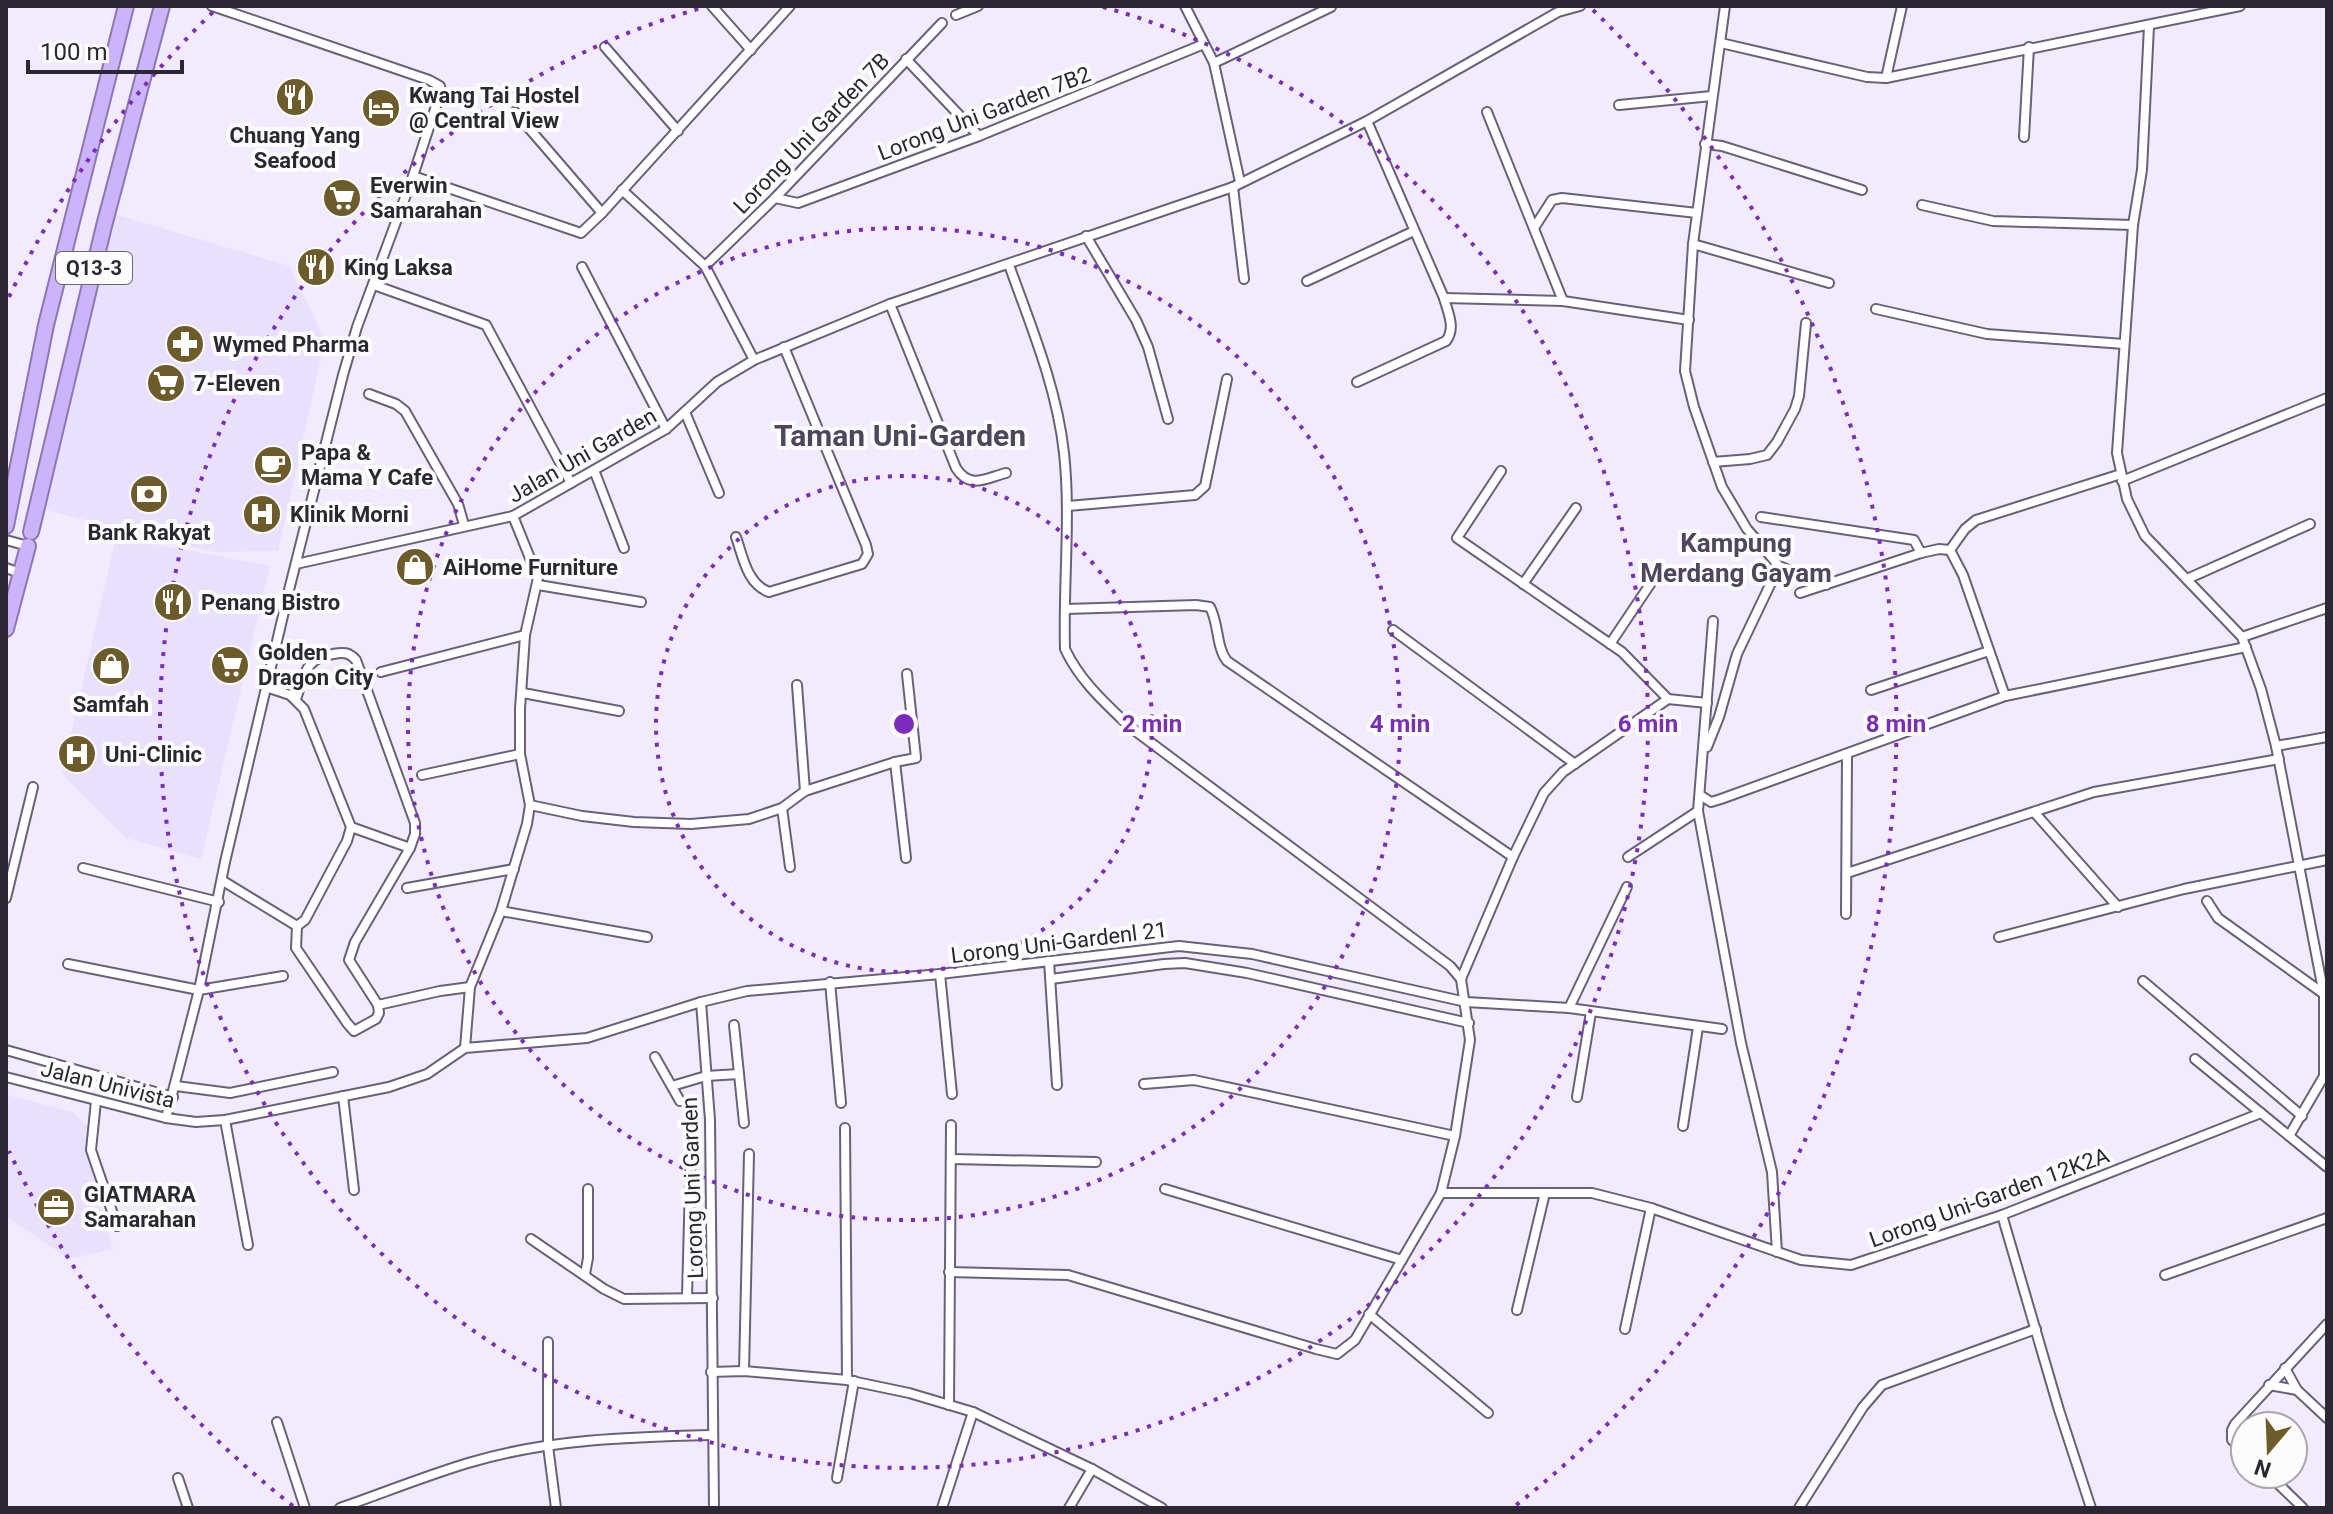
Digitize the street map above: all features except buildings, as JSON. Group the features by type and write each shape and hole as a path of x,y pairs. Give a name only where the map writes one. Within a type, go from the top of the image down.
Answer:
{"highway":[{"name":"Q13-3","path":"6,526 11,486 46,325 126,6"},
{"name":"Q13-3","path":"6,629 13,571 29,539 104,226 162,6"}],"street":[{"path":"166,1118 199,990 266,687 343,375 440,97 440,86 429,80 212,6"},
{"path":"712,6 751,50"},
{"path":"413,176 575,232 586,230 790,6"},
{"path":"956,15 978,6"},
{"path":"1185,6 1214,63 1236,185 1244,279"},
{"name":"Jalan Uni Garden","path":"296,564 513,516 666,429 717,382 754,360 890,304 1236,185 1367,121 1558,12 1580,6"},
{"path":"1725,6 1693,244 1685,371 1722,487 1747,529 1779,566 1826,585"},
{"path":"1886,78 1902,6"},
{"path":"2174,6 2177,17"},
{"path":"1721,43 1867,77 1886,78 2240,6"},
{"path":"1214,63 1331,7"},
{"name":"Lorong Uni Garden 7B","path":"705,266 775,198 942,23"},
{"path":"2149,26 2142,170 2133,225 2117,453 2127,499 2145,536 2242,637 2276,746 2324,995 2326,1077 2289,1136"},
{"name":"Lorong Uni Garden 7B2","path":"775,198 798,203 979,136 1204,44"},
{"path":"605,47 678,131"},
{"path":"2024,137 2029,47"},
{"path":"906,59 979,136"},
{"path":"1619,105 1712,96"},
{"path":"515,112 602,213"},
{"path":"1487,112 1563,301"},
{"path":"1357,382 1446,341 1452,334 1444,298 1367,121"},
{"path":"1705,144 1722,146 1862,190"},
{"path":"622,190 705,266 754,360"},
{"path":"1534,228 1552,200 1562,198 1697,213"},
{"path":"1922,205 1993,221 2133,225"},
{"path":"1307,281 1414,231"},
{"path":"1086,236 1136,320 1148,347 1168,419"},
{"path":"1693,244 1829,283"},
{"path":"949,1272 1068,1275 1337,1354 1355,1340 1441,1193 1455,1136 1470,1040 1461,979 1450,966 1130,727 1095,694 1072,662 1065,649 1068,506 1061,431 1047,371 1009,265"},
{"path":"582,267 666,429"},
{"path":"374,285 486,325 571,483"},
{"path":"1444,298 1563,301 1689,320"},
{"path":"890,304 962,478 971,482 1006,473"},
{"path":"1876,309 1987,334 2124,344"},
{"path":"1713,462 1767,455 1777,442 1799,396 1806,323"},
{"path":"736,537 752,581 758,588 769,592 862,564 868,554 784,347"},
{"path":"1068,506 1195,495 1205,486 1227,379"},
{"path":"369,394 396,404 405,411 458,504 464,525"},
{"path":"1800,593 1921,553 1950,550 1965,529 1976,520 2122,478 2327,398"},
{"path":"685,412 719,493"},
{"path":"594,470 624,548"},
{"path":"1501,471 1457,538 1610,644 1639,667 1668,699"},
{"path":"1523,584 1576,508"},
{"path":"465,1048 470,987 501,911 530,805 520,754 525,635 538,585 537,572 513,516"},
{"path":"1761,517 1914,540 1921,553"},
{"path":"2187,579 2310,524"},
{"path":"6,540 29,539"},
{"path":"1950,550 1956,559 2005,696"},
{"path":"1703,754 1719,717 1737,654 1779,566"},
{"path":"1610,644 1655,577"},
{"path":"538,585 641,602"},
{"path":"1066,609 1210,607 1217,619 1223,655 1227,661 1513,857"},
{"path":"2242,637 2327,608"},
{"path":"1713,621 1698,811 1741,1043 1772,1172 1777,1252"},
{"path":"1393,630 1575,764"},
{"path":"381,672 525,635"},
{"path":"1700,795 1711,802 1847,756 2005,696 2246,647"},
{"path":"1871,690 1989,651"},
{"path":"296,699 308,665 317,657 341,652 350,654 356,660 415,823 410,848 355,942 349,960 378,1005 376,1019 354,1031 296,948 297,926"},
{"path":"530,805 582,816 691,824 749,819 782,808 805,791 916,758 907,674"},
{"path":"797,685 805,791"},
{"path":"266,687 296,699 304,709 351,827 347,841 305,920 297,926"},
{"path":"523,693 619,711"},
{"path":"1461,979 1544,793 1563,772 1668,699 1707,703"},
{"path":"2276,746 2327,737"},
{"path":"422,775 520,754"},
{"path":"1846,914 1847,756"},
{"path":"1847,873 2094,792 2279,759"},
{"path":"895,762 906,858"},
{"path":"6,898 33,787"},
{"path":"782,808 790,867"},
{"path":"1628,857 1698,811"},
{"path":"2034,812 2118,907"},
{"path":"351,827 410,848"},
{"path":"1999,937 2184,889 2327,860"},
{"path":"83,868 219,902"},
{"path":"407,888 514,869"},
{"path":"223,881 297,926"},
{"path":"1569,1008 1627,887"},
{"path":"2207,901 2218,918 2324,995"},
{"path":"501,911 647,937"},
{"name":"Lorong Uni-Gardenl 21","path":"465,1048 587,1038 701,1002 747,991 940,974 1179,946 1252,954 1466,1002 1569,1008 1722,1029"},
{"path":"1247,973 1252,954"},
{"path":"1049,961 1057,1085"},
{"path":"1051,979 1185,963 1247,973 1469,1023"},
{"path":"68,964 199,990 283,976"},
{"path":"940,974 952,1094"},
{"path":"2143,981 2302,1116"},
{"path":"830,982 841,1103"},
{"path":"378,1005 470,987"},
{"name":"Lorong Uni Garden","path":"701,1002 713,1298 714,1508"},
{"path":"1577,1097 1591,1012"},
{"path":"734,1025 744,1123"},
{"path":"1683,1126 1698,1027"},
{"name":"Jalan Univista","path":"6,1077 166,1118 196,1122 225,1120 389,1087 427,1074 465,1048"},
{"path":"6,1050 173,1097"},
{"path":"655,1057 680,1101"},
{"path":"2195,1059 2327,1167"},
{"path":"176,1086 230,1093 333,1072"},
{"path":"672,1086 706,1076 739,1074"},
{"path":"1144,1084 1194,1080 1455,1136"},
{"path":"343,1096 354,1190"},
{"path":"96,1101 91,1150 117,1226"},
{"name":"Lorong Uni-Garden 12K2A","path":"1441,1193 1592,1193 1651,1208 1801,1260 1851,1265 2002,1215 2261,1113"},
{"path":"225,1120 248,1245"},
{"path":"949,1405 951,1125"},
{"path":"837,1478 850,1381 845,1128"},
{"path":"687,1297 691,1146"},
{"path":"744,1371 749,1154"},
{"path":"951,1159 1096,1162"},
{"path":"585,1274 588,1258 588,1189"},
{"path":"1165,1189 1402,1260"},
{"path":"1517,1310 1545,1193"},
{"path":"1625,1329 1651,1208"},
{"path":"2002,1215 2091,1508"},
{"path":"2165,1275 2327,1218"},
{"path":"531,1239 614,1296 624,1299 713,1298"},
{"path":"1369,1314 1488,1413"},
{"path":"2248,1410 2327,1324"},
{"path":"1799,1508 1863,1407 1882,1385 2036,1329"},
{"path":"548,1342 548,1446 556,1508"},
{"path":"2285,1368 2297,1390 2327,1418"},
{"path":"711,1372 744,1371 850,1381 909,1393 973,1412 1092,1469 1162,1508"},
{"path":"2269,1385 2297,1390"},
{"path":"942,1508 973,1412"},
{"path":"277,1422 305,1508"},
{"path":"340,1508 471,1463 548,1446 622,1437 712,1435"},
{"path":"1069,1508 1092,1469"},
{"path":"178,1478 188,1508"},
{"path":"2284,1490 2303,1508"}],"shaded area":[{"path":"114,214 289,266 325,340 278,551 214,552 42,509"},
{"path":"116,537 270,566 201,859 126,838 62,774"},
{"path":"6,1095 73,1112 92,1131 86,1149 113,1249 69,1259 6,1216"}],"place":[{"name":"Chuang Yang Seafood","path":"295,97"},
{"name":"Kwang Tai Hostel @ Central View","path":"381,108"},
{"name":"Everwin Samarahan","path":"342,198"},
{"name":"King Laksa","path":"316,267"},
{"name":"Wymed Pharma","path":"185,344"},
{"name":"7-Eleven","path":"166,383"},
{"name":"Papa & Mama Y Cafe","path":"273,465"},
{"name":"Bank Rakyat","path":"149,494"},
{"name":"Klinik Morni","path":"262,514"},
{"name":"AiHome Furniture","path":"415,567"},
{"name":"Penang Bistro","path":"173,602"},
{"name":"Golden Dragon City","path":"230,665"},
{"name":"Samfah","path":"111,666"},
{"name":"Uni-Clinic","path":"77,754"},
{"name":"GIATMARA Samarahan","path":"56,1207"}],"district":[{"name":"Taman Uni-Garden","path":"900,436"},
{"name":"Kampung Merdang Gayam","path":"1736,558"}]}
